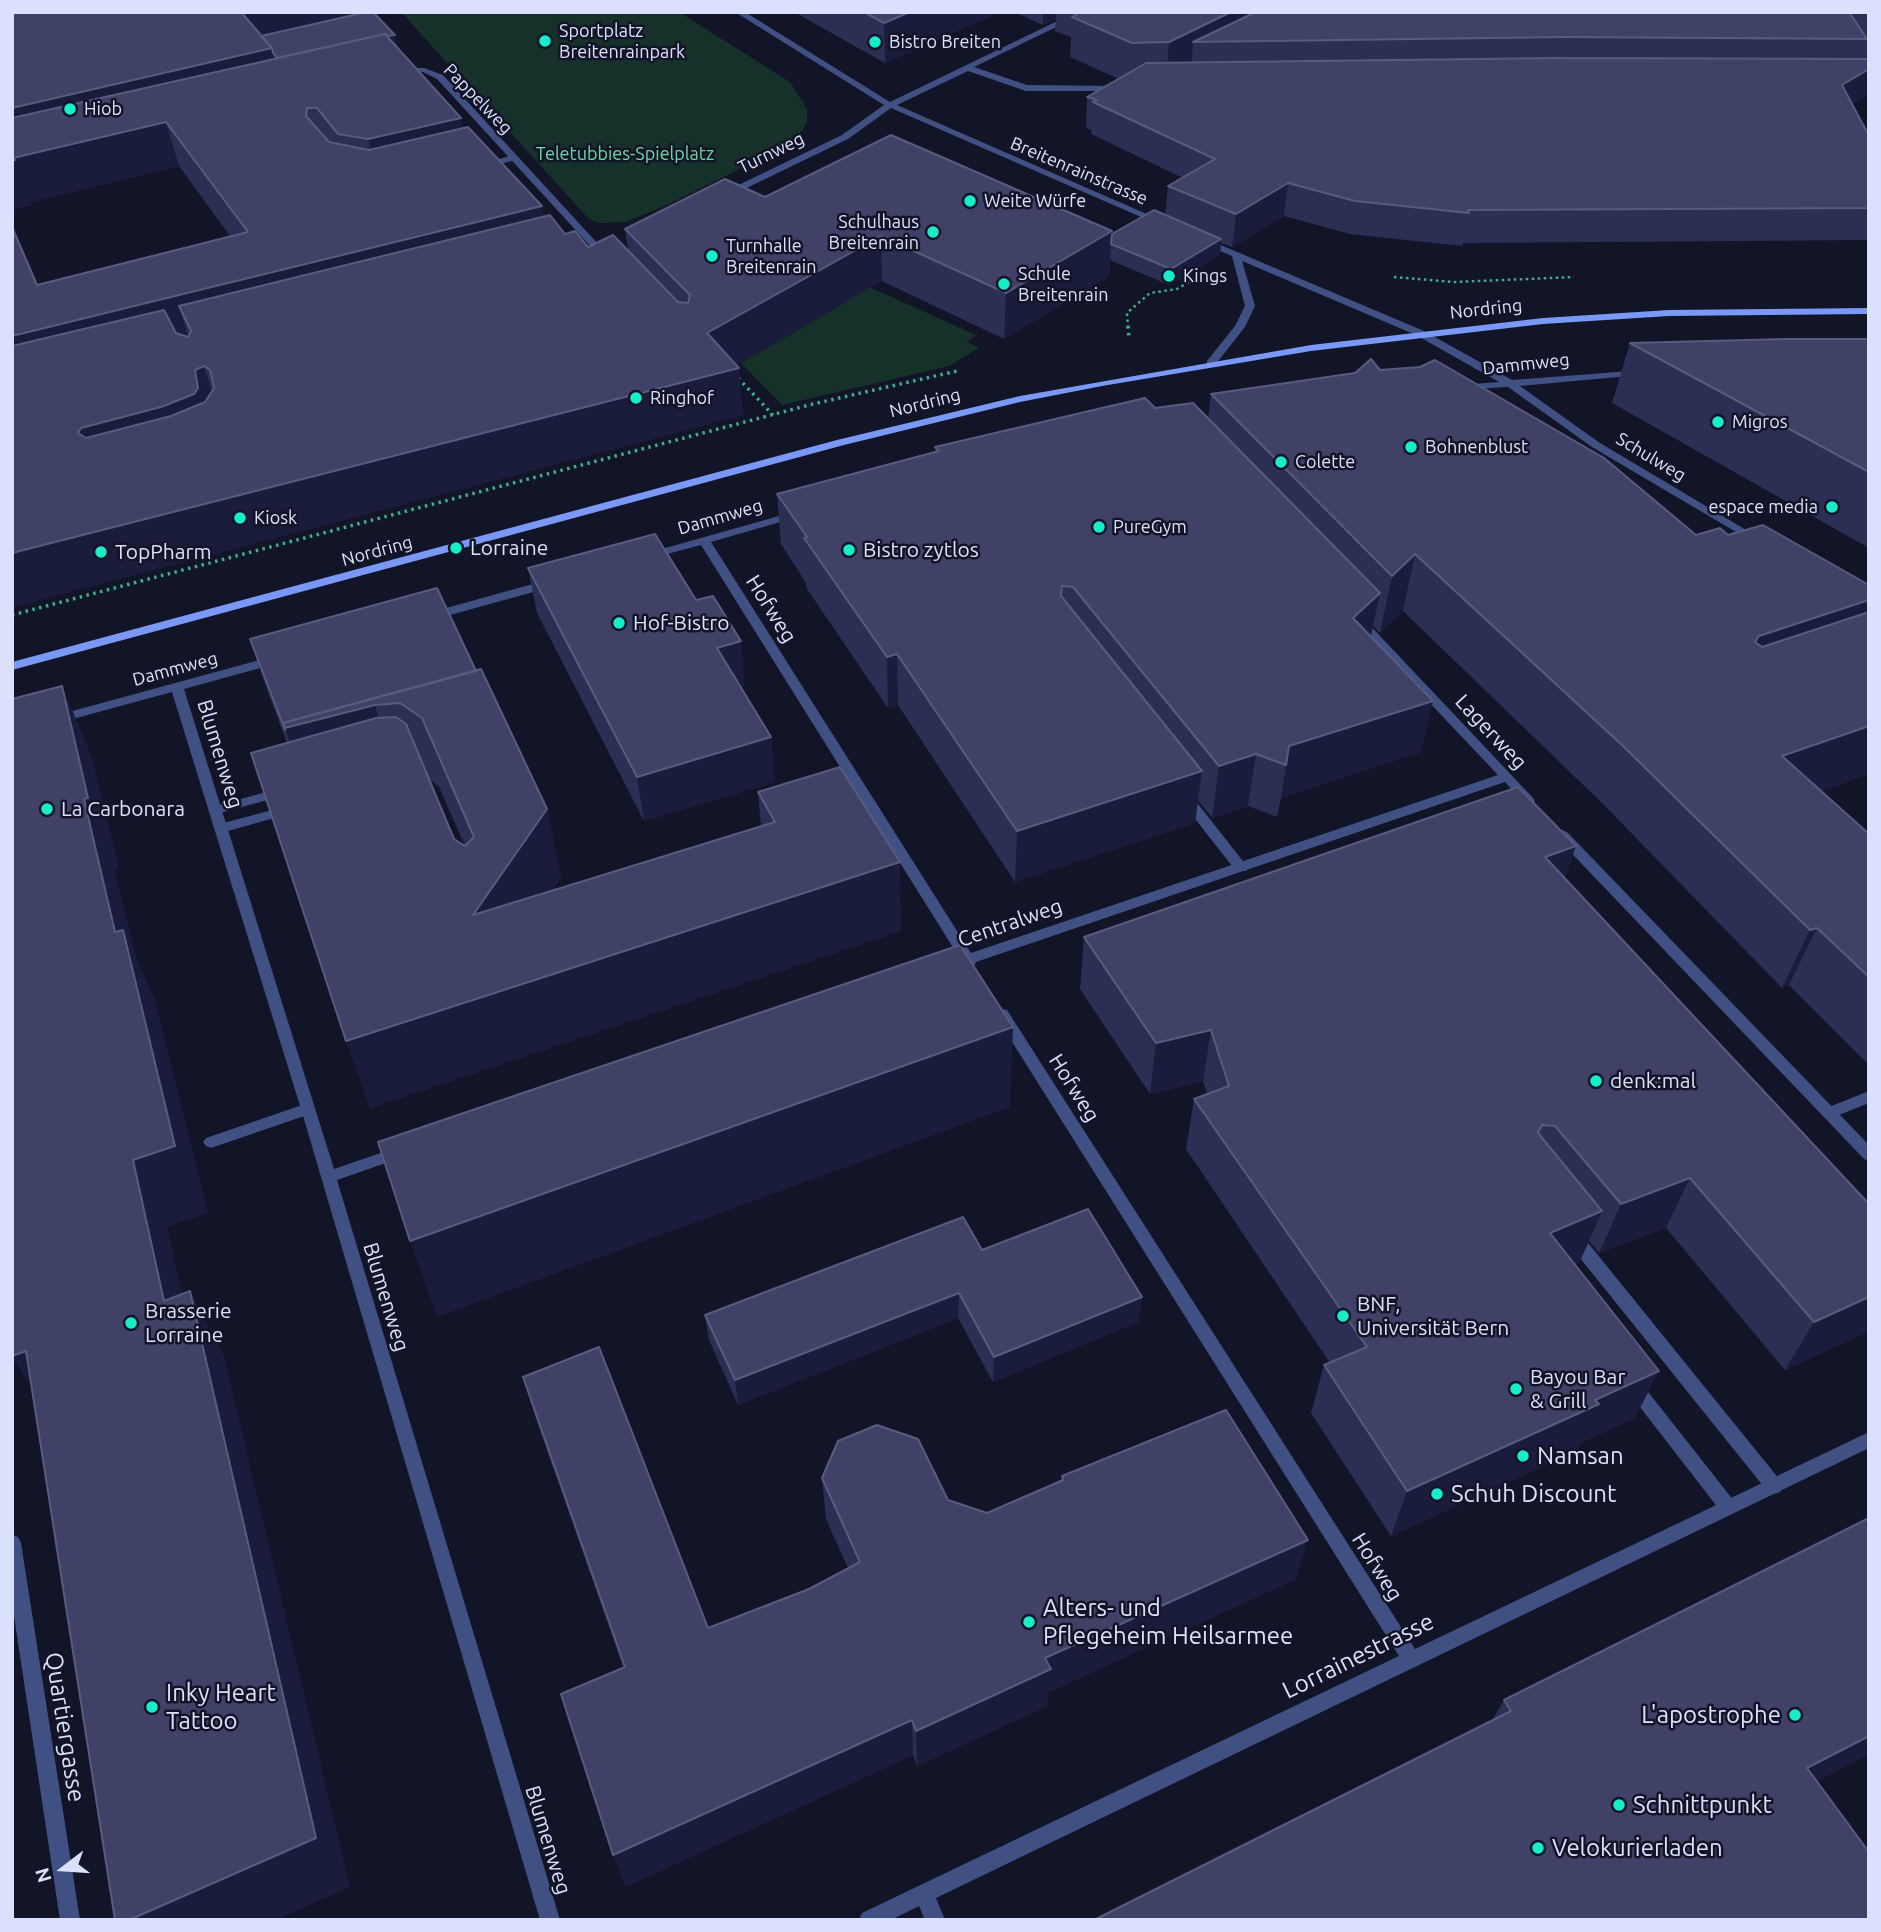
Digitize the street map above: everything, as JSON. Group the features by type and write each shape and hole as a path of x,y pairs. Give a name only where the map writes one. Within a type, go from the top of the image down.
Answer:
{"main road":[{"name":"Nordring","path":"12,666 841,442 1020,399 1211,363 1420,333 1668,313 1869,312"}],"street":[{"name":"Breitenrainstrasse","path":"739,12 890,105 1172,227"},
{"name":"Turnweg","path":"721,196 845,137 890,105 1083,12"},
{"path":"968,68 1026,88 1125,89"},
{"name":"Pappelweg","path":"383,72 417,69 440,77 513,158 601,246 605,257"},
{"path":"475,166 513,158"},
{"path":"1195,237 1420,333"},
{"path":"579,251 601,246"},
{"path":"1211,363 1240,327 1250,306 1236,255"},
{"name":"Schulweg","path":"1420,333 1509,383 1596,445 1763,544"},
{"name":"Dammweg","path":"1446,390 1651,371"},
{"name":"Dammweg","path":"638,558 807,511"},
{"name":"Hofweg","path":"704,540 971,965"},
{"path":"416,620 560,580"},
{"name":"Lagerweg","path":"1351,613 1535,806"},
{"name":"Dammweg","path":"50,721 289,656"},
{"name":"Blumenweg","path":"177,687 308,1109 550,1920"},
{"name":"Centralweg","path":"942,968 971,965 1506,777"},
{"path":"1174,782 1241,868"},
{"path":"216,810 296,788"},
{"path":"221,828 301,806"},
{"path":"1554,826 1869,1155"},
{"name":"Hofweg","path":"997,1006 1410,1658"},
{"path":"1829,1113 1869,1097"},
{"path":"211,1142 308,1109"},
{"path":"328,1177 419,1146"},
{"path":"1564,1226 1773,1486"},
{"path":"1620,1369 1728,1507"},
{"name":"Lorrainestrasse","path":"869,1920 1869,1440"},
{"name":"Quartiergasse","path":"12,1542 70,1920"},
{"path":"924,1894 935,1920"}],"path":[{"path":"1129,338 1127,313 1150,293 1177,289 1197,277"},
{"path":"1117,340 1140,336"},
{"path":"12,615 773,415 967,369"},
{"path":"732,371 773,415"}],"green space":[{"name":"Teletubbies-Spielplatz","path":"401,12 679,12 790,82 807,109 807,122 803,130 786,146 665,206 626,222 597,223 587,217"},
{"path":"785,249 976,335 967,342 979,348 949,366 782,405 741,363 836,308"}],"building":[{"path":"12,12 241,12 272,48 12,108"},
{"path":"373,12 395,35 385,34 277,58 261,36"},
{"path":"864,12 910,12 884,23"},
{"path":"1081,12 1231,12 1169,42 1132,43 1072,17"},
{"path":"1256,12 1849,12 1867,39 1564,37 1193,42"},
{"path":"385,34 461,118 368,139 338,134 317,108 307,108 306,116 329,142 369,150 468,127 542,206 12,336 12,227 37,285 248,232 166,122 13,158 15,160 12,161 12,118"},
{"path":"1562,58 1869,59 1869,69 1842,85 1869,136 1869,208 1468,210 1469,213 1355,201 1288,183 1236,214 1168,186 1215,159 1087,97 1146,63"},
{"path":"891,135 1112,231 1006,293 881,236 707,333 739,368 12,553 12,346 164,310 176,333 188,337 191,331 179,306 550,215 565,234 575,231 588,247 613,235 678,302 688,303 690,295 625,229 725,179 765,197","holes":["204,366 210,370 214,388 205,402 171,416 86,438 78,433 81,428 161,407 194,394 198,388 195,370"]},
{"path":"1154,210 1221,239 1171,269 1111,244 1112,234"},
{"path":"1869,339 1869,472 1630,343"},
{"path":"1371,359 1380,370 1420,367 1435,360 1604,458 1696,535 1720,528 1728,535 1763,525 1869,585 1869,600 1759,636 1755,642 1762,647 1869,612 1869,726 1782,756 1869,834 1869,977 1817,928 1810,930 1623,746 1415,554 1392,576 1211,394 1355,373"},
{"path":"1145,398 1155,408 1193,403 1380,593 1353,618 1433,701 1289,746 1286,765 1256,754 1219,766 1073,587 1062,586 1061,596 1202,771 1017,831 897,654 887,657 804,538 807,537 777,494 939,451 935,447"},
{"path":"655,534 696,600 713,596 741,641 717,648 771,737 637,777 528,568"},
{"path":"437,588 476,671 283,723 285,730 250,639"},
{"path":"481,669 547,809 473,915 775,822 758,792 840,767 900,862 346,1041 251,753 376,718 396,717 406,724 454,839 465,846 474,837 422,718 400,703 375,705 285,728 283,723"},
{"path":"62,686 88,798 84,799 115,932 123,930 175,1146 133,1160 164,1301 190,1291 316,1838 129,1920 115,1920 26,1351 12,1356 12,699"},
{"path":"1518,787 1576,846 1545,857 1869,1204 1869,1297 1814,1322 1690,1178 1621,1204 1555,1126 1542,1125 1538,1133 1602,1211 1550,1233 1659,1371 1595,1400 1599,1404 1407,1491 1324,1365 1367,1347 1194,1099 1229,1086 1211,1030 1156,1043 1084,937"},
{"path":"960,945 1013,1027 410,1241 378,1142"},
{"path":"1088,1209 1142,1297 994,1357 959,1293 735,1380 705,1315 963,1217 982,1250"},
{"path":"599,1347 708,1628 809,1589 860,1562 822,1478 838,1441 877,1425 918,1439 948,1500 987,1513 1063,1480 1062,1476 1226,1410 1308,1540 1045,1658 1051,1669 916,1731 912,1720 613,1855 561,1694 625,1667 523,1377"},
{"path":"1869,1518 1869,1736 1807,1768 1869,1852 1869,1920 1094,1920 1511,1711 1504,1700"}],"place":[{"name":"Sportplatz Breitenrainpark","path":"545,41"},
{"name":"Bistro Breiten","path":"875,42"},
{"name":"Hiob","path":"70,109"},
{"name":"Weite Würfe","path":"970,201"},
{"name":"Schulhaus Breitenrain","path":"933,232"},
{"name":"Turnhalle Breitenrain","path":"712,256"},
{"name":"Kings","path":"1169,276"},
{"name":"Schule Breitenrain","path":"1004,284"},
{"name":"Ringhof","path":"636,398"},
{"name":"Migros","path":"1718,422"},
{"name":"Bohnenblust","path":"1411,447"},
{"name":"Colette","path":"1281,462"},
{"name":"espace media","path":"1832,507"},
{"name":"Kiosk","path":"240,518"},
{"name":"PureGym","path":"1099,527"},
{"name":"Lorraine","path":"456,548"},
{"name":"Bistro zytlos","path":"849,550"},
{"name":"TopPharm","path":"101,552"},
{"name":"Hof-Bistro","path":"619,623"},
{"name":"La Carbonara","path":"47,809"},
{"name":"denk:mal","path":"1596,1081"},
{"name":"BNF, Universität Bern","path":"1343,1316"},
{"name":"Brasserie Lorraine","path":"131,1323"},
{"name":"Bayou Bar & Grill","path":"1516,1389"},
{"name":"Namsan","path":"1523,1456"},
{"name":"Schuh Discount","path":"1437,1494"},
{"name":"Alters- und Pflegeheim Heilsarmee","path":"1029,1622"},
{"name":"Inky Heart Tattoo","path":"152,1707"},
{"name":"L'apostrophe","path":"1795,1715"},
{"name":"Schnittpunkt","path":"1619,1805"},
{"name":"Velokurierladen","path":"1538,1848"}]}
